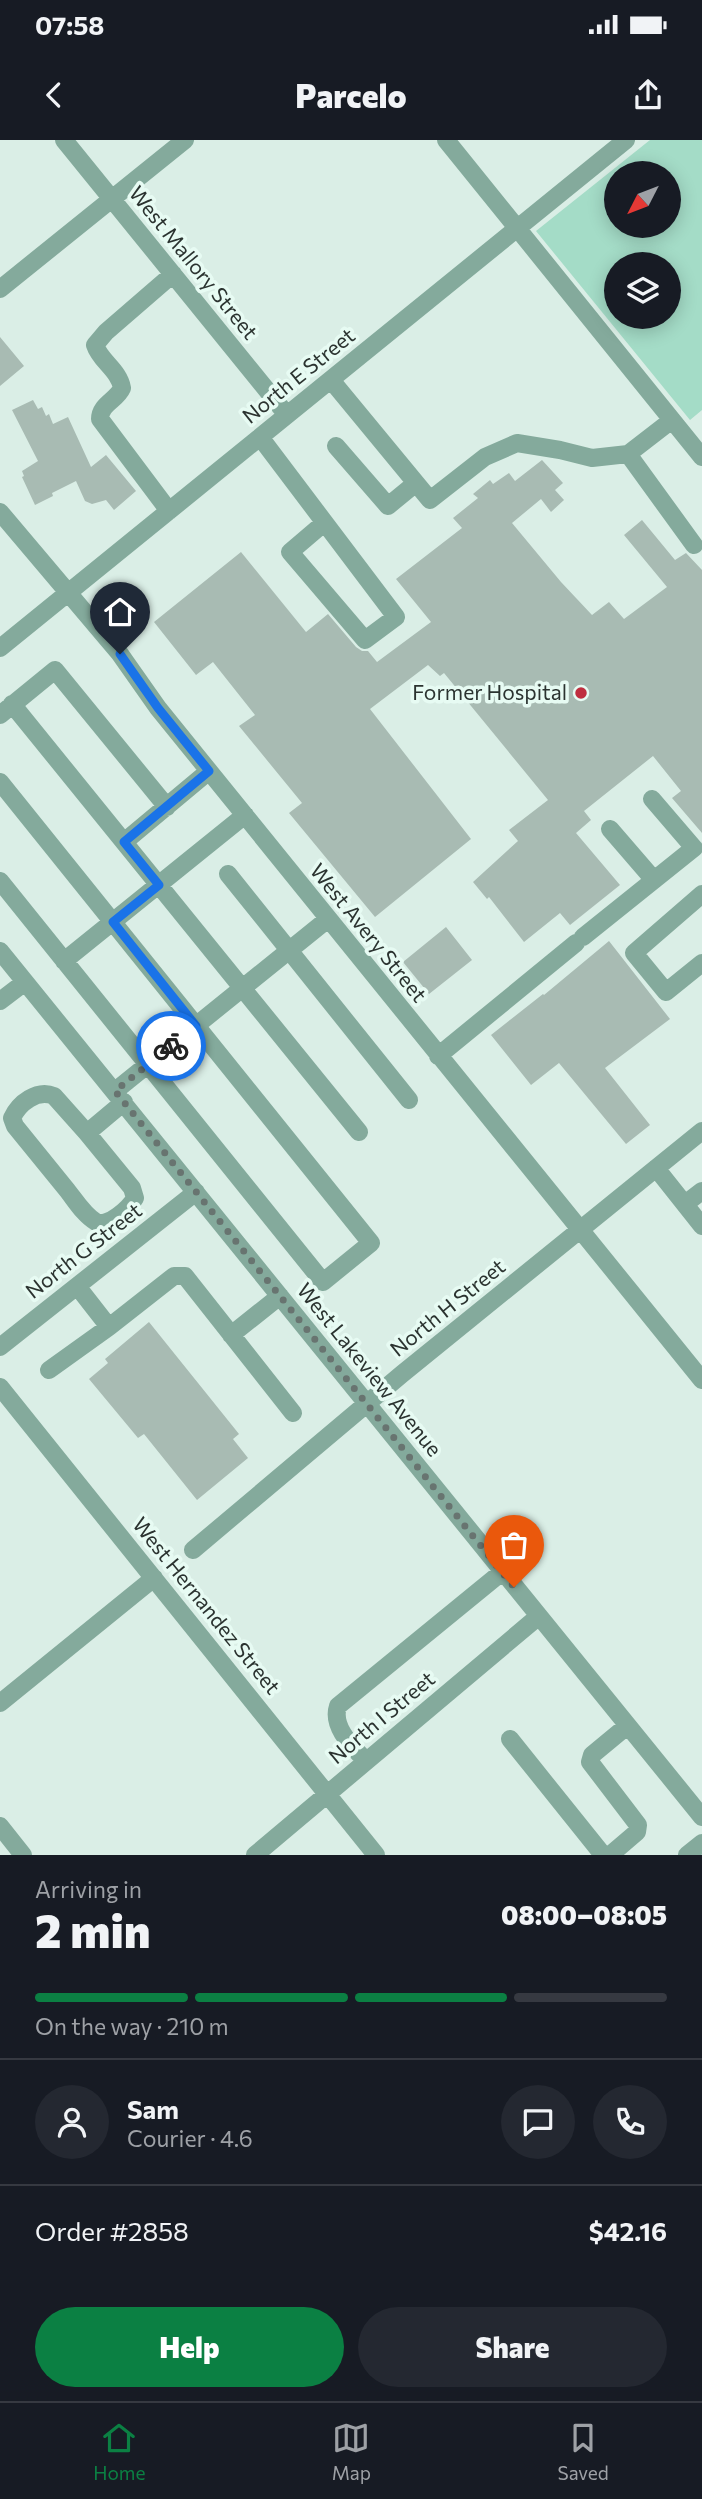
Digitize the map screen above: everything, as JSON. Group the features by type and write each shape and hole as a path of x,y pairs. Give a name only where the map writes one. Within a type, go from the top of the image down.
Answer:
{"street":[{"name":"West Mallory Street","path":"64,140 287,415"},
{"path":"0,289 185,140"},
{"path":"446,140 672,420 695,436 702,457"},
{"name":"North E Street","path":"0,648 626,140"},
{"path":"169,511 100,419 103,408 122,388 117,374 95,345 106,332 173,274"},
{"path":"331,380 430,500 485,457 517,443 592,458 628,454 672,420"},
{"path":"260,437 396,617 365,640 290,552 324,523"},
{"path":"336,446 388,506 416,483"},
{"path":"628,454 694,545"},
{"name":"West Avery Street","path":"0,512 120,654 158,708 702,1380"},
{"path":"167,807 55,670 6,710 124,842 359,1132"},
{"path":"124,842 209,771"},
{"path":"0,782 372,1243 323,1282 0,881"},
{"path":"438,1056 654,880 698,852 652,799"},
{"path":"64,961 245,815"},
{"path":"610,829 654,880"},
{"path":"228,874 409,1100"},
{"path":"702,894 634,953 666,992 702,963"},
{"path":"87,1133 148,1065 328,919"},
{"name":"West Lakeview Avenue","path":"0,951 702,1818"},
{"path":"0,1001 25,982"},
{"path":"49,1093 87,1133 132,1188 135,1198 110,1220 102,1223 97,1222 80,1206 15,1126 12,1118 15,1111 33,1096 49,1093"},
{"name":"North H Street","path":"192,1550 702,1131"},
{"path":"656,1168 702,1226"},
{"path":"685,1204 702,1191"},
{"name":"North G Street","path":"0,1347 196,1192"},
{"path":"49,1370 174,1276 185,1276 293,1413"},
{"path":"77,1286 109,1327"},
{"path":"231,1335 280,1296"},
{"name":"West Hernandez Street","path":"0,1387 376,1855"},
{"path":"366,1761 350,1744 337,1722 335,1713 338,1706 502,1572"},
{"path":"0,1703 154,1578"},
{"name":"North I Street","path":"255,1855 539,1616"},
{"path":"610,1855 637,1832 638,1825 590,1762 592,1755 627,1726"},
{"path":"510,1739 603,1855"},
{"path":"0,1826 23,1855"},
{"path":"687,1855 702,1843"}],"green space":[{"path":"650,140 702,140 702,410 690,420 616,329 681,329 681,252 604,252 604,314 536,231 604,177 604,238 681,238 681,161 624,161"}],"building":[{"path":"0,337 24,366 0,386"},
{"path":"33,400 38,409 42,407 46,416 49,414 53,424 68,417 91,467 106,455 136,491 114,510 106,500 92,504 85,501 76,481 35,505 22,477 22,471 38,461 12,410"},
{"name":"Former Hospital","path":"542,460 563,483 555,490 564,500 551,512 541,499 512,523 592,615 609,602 624,619 667,587 624,535 642,520 675,560 686,553 702,570 702,833 672,798 681,791 653,756 584,811 591,820 576,833 620,885 570,925 560,913 524,942 489,897 487,899 473,882 518,841 509,830 548,800 444,673 440,676 428,665 370,709 471,839 375,917 289,813 302,803 239,726 255,715 213,662 196,675 154,622 241,552 306,632 328,614 356,647 368,651 377,662 431,622 396,579 462,528 453,518 478,498 473,494 490,480 493,484 509,473 515,481"},
{"path":"446,927 472,960 429,994 403,962"},
{"path":"609,941 670,1019 605,1068 650,1125 626,1144 559,1063 531,1085 491,1035"},
{"path":"149,1322 239,1434 233,1439 248,1458 197,1500 144,1434 138,1438 89,1379 108,1363 105,1359"}],"way so far":[{"path":"171,1046 115,1091 514,1587"}],"place":[{"name":"Former Hospital","path":"581,693"}],"route":[{"path":"120,654 158,708 209,771 124,842 159,885 113,922 196,1026 171,1046"}]}
